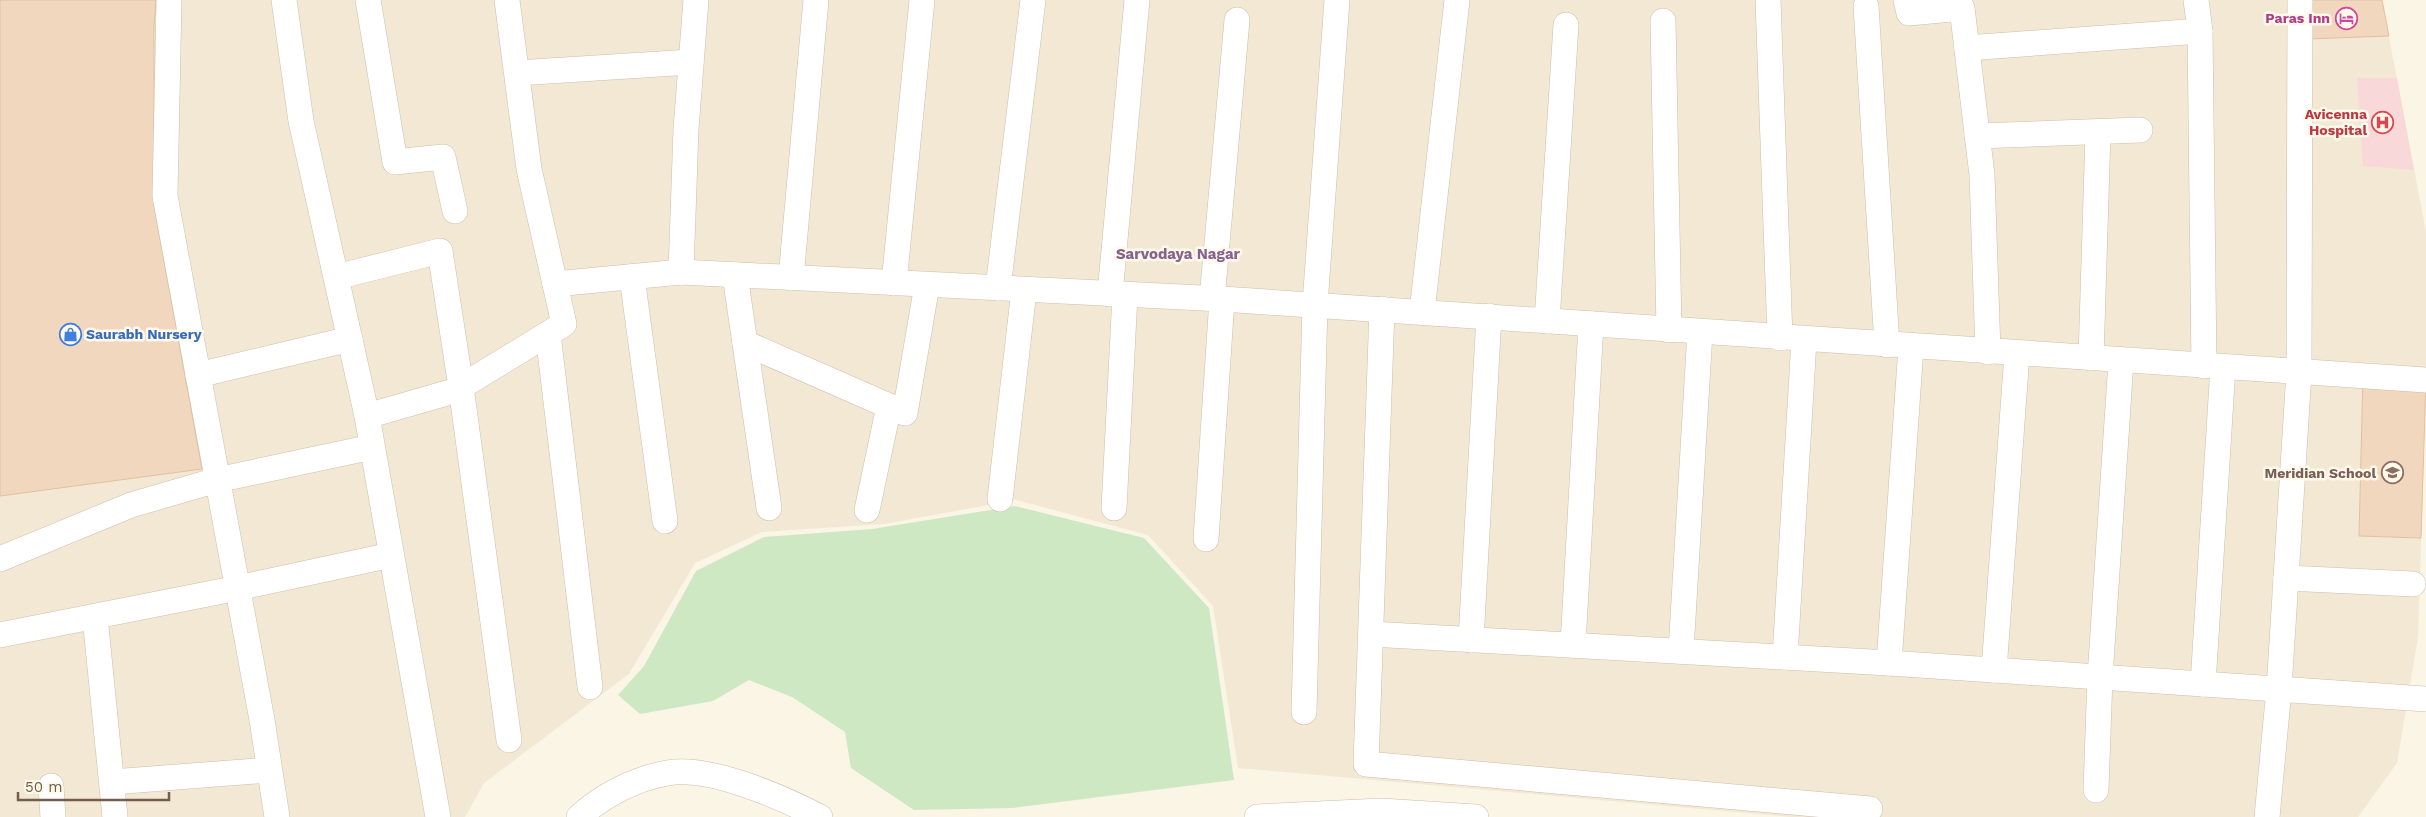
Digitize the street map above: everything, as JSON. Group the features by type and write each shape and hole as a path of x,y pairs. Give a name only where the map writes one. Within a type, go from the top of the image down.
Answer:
{"street":[{"path":"169,0 165,196 238,588 277,817"},
{"path":"284,0 301,121 367,416 438,817"},
{"path":"368,0 395,162 444,157 455,211"},
{"path":"367,416 454,391 564,324 530,169 507,0"},
{"path":"682,272 686,129 696,0"},
{"path":"791,278 816,0"},
{"path":"894,283 922,0"},
{"path":"998,288 1033,0"},
{"path":"1114,508 1117,294 1137,0"},
{"path":"1304,712 1314,304 1337,0"},
{"path":"1422,312 1457,0"},
{"path":"1768,0 1792,339 1784,657"},
{"path":"1906,0 1909,13 1962,8 1982,175 1988,352"},
{"path":"2196,0 2200,31 2214,366 2203,684"},
{"path":"2267,817 2286,578 2299,372 2300,0"},
{"path":"1866,6 1899,346 1889,662"},
{"path":"1206,539 1217,299 1237,20"},
{"path":"1663,22 1669,330"},
{"path":"1547,321 1566,25"},
{"path":"1967,48 2200,31"},
{"path":"517,73 691,62"},
{"path":"1977,136 2140,130"},
{"path":"2091,358 2098,133"},
{"path":"336,277 440,251 461,387 509,740"},
{"path":"555,284 682,272 1217,299 1382,308 1792,339 2426,380"},
{"path":"735,275 768,508"},
{"path":"632,277 664,521"},
{"path":"745,343 905,413 927,285"},
{"path":"1000,499 1024,290"},
{"path":"1382,308 1366,764 1870,810"},
{"path":"1471,640 1489,316"},
{"path":"1573,645 1591,324"},
{"path":"1681,651 1700,332"},
{"path":"548,334 590,687"},
{"path":"198,375 350,339"},
{"path":"1994,670 2016,354"},
{"path":"2096,790 2100,677 2121,361"},
{"path":"866,510 889,406"},
{"path":"0,559 131,505 217,480 372,447"},
{"path":"0,635 238,588 391,554"},
{"path":"2286,578 2413,584"},
{"path":"95,616 115,817"},
{"path":"1371,634 1889,662 2426,699"},
{"path":"112,782 269,770"},
{"path":"579,817 596,802 629,785 668,772 729,779 790,801 820,817"},
{"path":"51,786 53,817"},
{"path":"1258,817 1381,811 1476,817"}],"shaded area":[{"path":"0,0 2382,0 2426,232 2426,381 2418,637 2397,763 2358,817 1791,817 1238,768 1213,606 1148,535 1016,500 884,524 762,532 695,563 629,674 484,783 465,817 0,817"},
{"name":"Avicenna Hospital","path":"2357,78 2397,78 2414,170 2363,166"}],"green space":[{"path":"1015,506 1144,538 1209,608 1234,780 1013,808 914,810 851,768 845,732 792,697 749,680 713,701 640,714 618,695 644,666 696,571 764,537 872,529"}],"building":[{"path":"0,0 156,0 154,26 154,206 202,469 0,496"},
{"name":"Paras Inn","path":"2306,0 2382,0 2389,36 2307,39"},
{"name":"Meridian School","path":"2363,376 2426,380 2421,538 2359,536"}],"place":[{"name":"Paras Inn","path":"2346,18"},
{"name":"Avicenna Hospital","path":"2383,122"},
{"name":"Saurabh Nursery","path":"70,334"},
{"name":"Meridian School","path":"2392,473"}],"district":[{"name":"Sarvodaya Nagar","path":"1178,254"}]}
